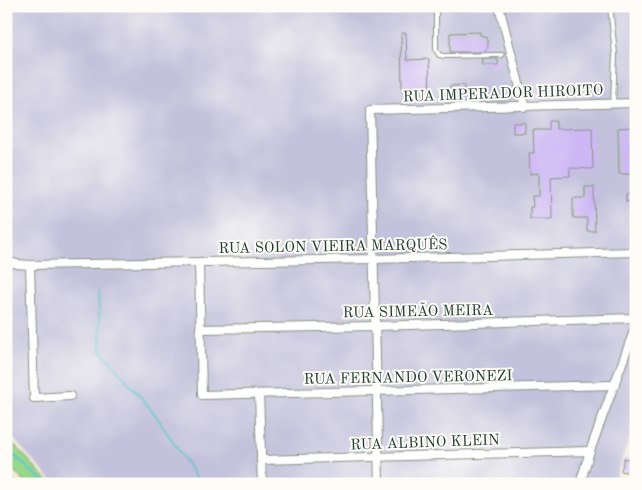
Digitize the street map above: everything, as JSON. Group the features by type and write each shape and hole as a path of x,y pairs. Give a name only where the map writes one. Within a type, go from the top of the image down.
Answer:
{"street":[{"path":"499,6 525,107"},
{"name":"RUA IMPERADOR HIROITO","path":"373,259 370,110 636,103"},
{"name":"RUA SOLON VIEIRA MARQUÊS","path":"6,261 30,265 636,252"},
{"path":"373,259 379,484"},
{"path":"199,262 200,329"},
{"path":"30,265 34,398 70,396"},
{"name":"RUA SIMEÃO MEIRA","path":"200,329 636,318"},
{"path":"580,484 590,451 634,338 636,325"},
{"name":"RUA FERNANDO VERONEZI","path":"200,329 202,395 615,385"},
{"path":"260,394 262,484"},
{"name":"RUA ALBINO KLEIN","path":"261,460 590,451"}],"lane":[{"path":"499,6 436,9 436,50 439,55 444,56 502,55"},
{"path":"610,6 615,54 613,104"},
{"path":"633,20 636,30"},
{"path":"6,477 15,484"}],"shaded area":[{"path":"6,6 636,6 636,420 613,484 55,484 6,431"}],"green space":[{"path":"6,436 51,484 27,484 6,464"}],"building":[{"path":"480,32 480,35 486,37 488,41 485,52 450,52 450,33"},
{"path":"401,33 406,33 407,60 429,59 430,93 402,91"},
{"path":"482,59 498,59 498,65 483,65"},
{"path":"464,85 465,92 450,92 450,86"},
{"path":"549,121 556,121 556,129 592,128 593,169 570,168 570,176 551,177 552,219 530,219 530,207 533,207 532,196 539,196 539,173 530,174 529,153 534,153 533,130 549,130"},
{"path":"513,123 525,123 525,133 513,133"},
{"path":"634,127 635,174 619,174 618,128"},
{"path":"585,187 594,187 595,231 587,231 587,218 573,218 573,198 585,198"},
{"path":"626,194 633,194 633,201 626,202"},
{"path":"624,458 632,460 631,465 634,466 632,473 621,471"}],"waterway":[{"path":"98,291 101,350 155,414 200,484"},
{"path":"6,448 46,484"}]}
